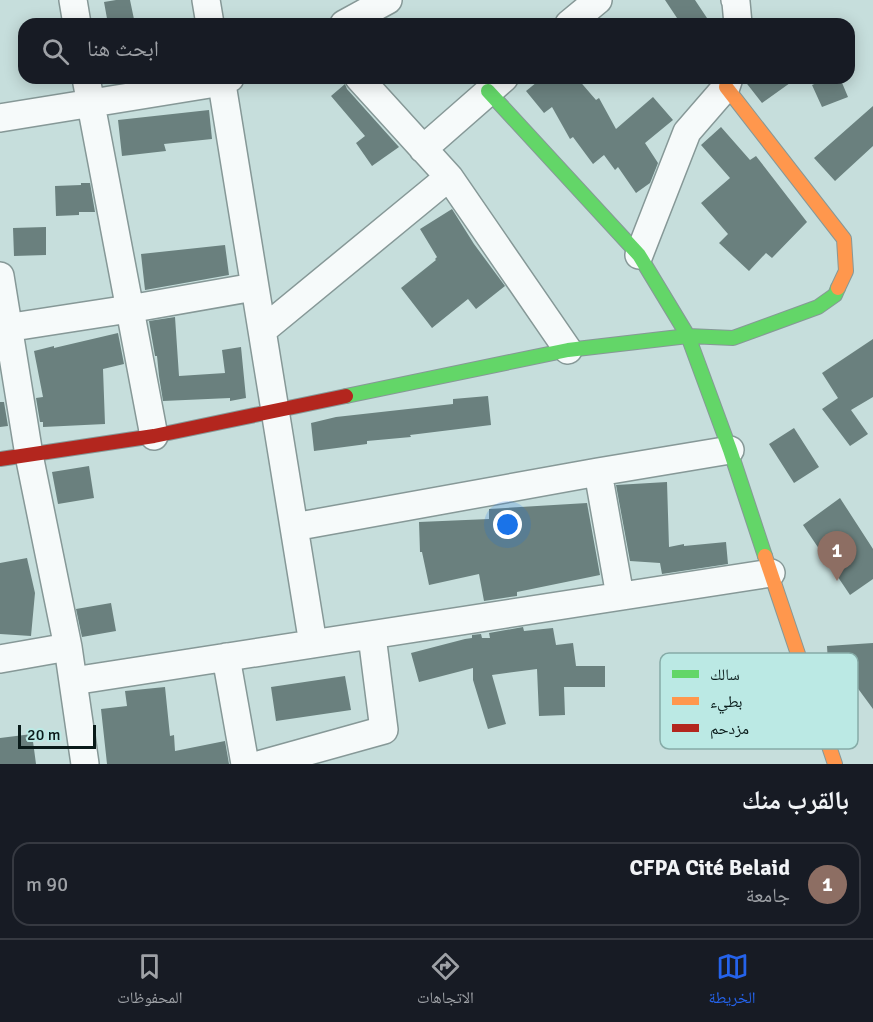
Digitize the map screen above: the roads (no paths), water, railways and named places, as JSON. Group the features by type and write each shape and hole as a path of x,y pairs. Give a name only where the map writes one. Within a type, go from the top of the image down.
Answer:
{"street":[{"path":"73,0 76,18"},
{"path":"206,0 209,18"},
{"path":"355,18 388,0"},
{"path":"576,18 597,0"},
{"path":"735,0 737,18"},
{"path":"0,117 88,91 167,84"},
{"path":"225,84 254,287 263,330 313,644"},
{"path":"364,84 449,177 568,350"},
{"path":"639,255 687,132 726,84"},
{"path":"0,459 154,436 568,350 688,336 733,338 818,308 835,294 846,271 844,239 728,84"},
{"path":"423,149 496,85 639,255 688,336 730,450 798,653"},
{"path":"88,91 154,436"},
{"path":"263,330 449,177"},
{"path":"0,276 4,328 68,647 85,764"},
{"path":"4,328 254,287"},
{"path":"294,527 730,450"},
{"path":"598,472 620,596"},
{"path":"73,681 771,573"},
{"path":"262,764 384,730 372,636"},
{"path":"0,659 68,647"},
{"path":"226,657 245,764"},
{"path":"830,749 835,764"}],"place":[{"name":"CFPA Cité Belaid","path":"837,581"}]}
